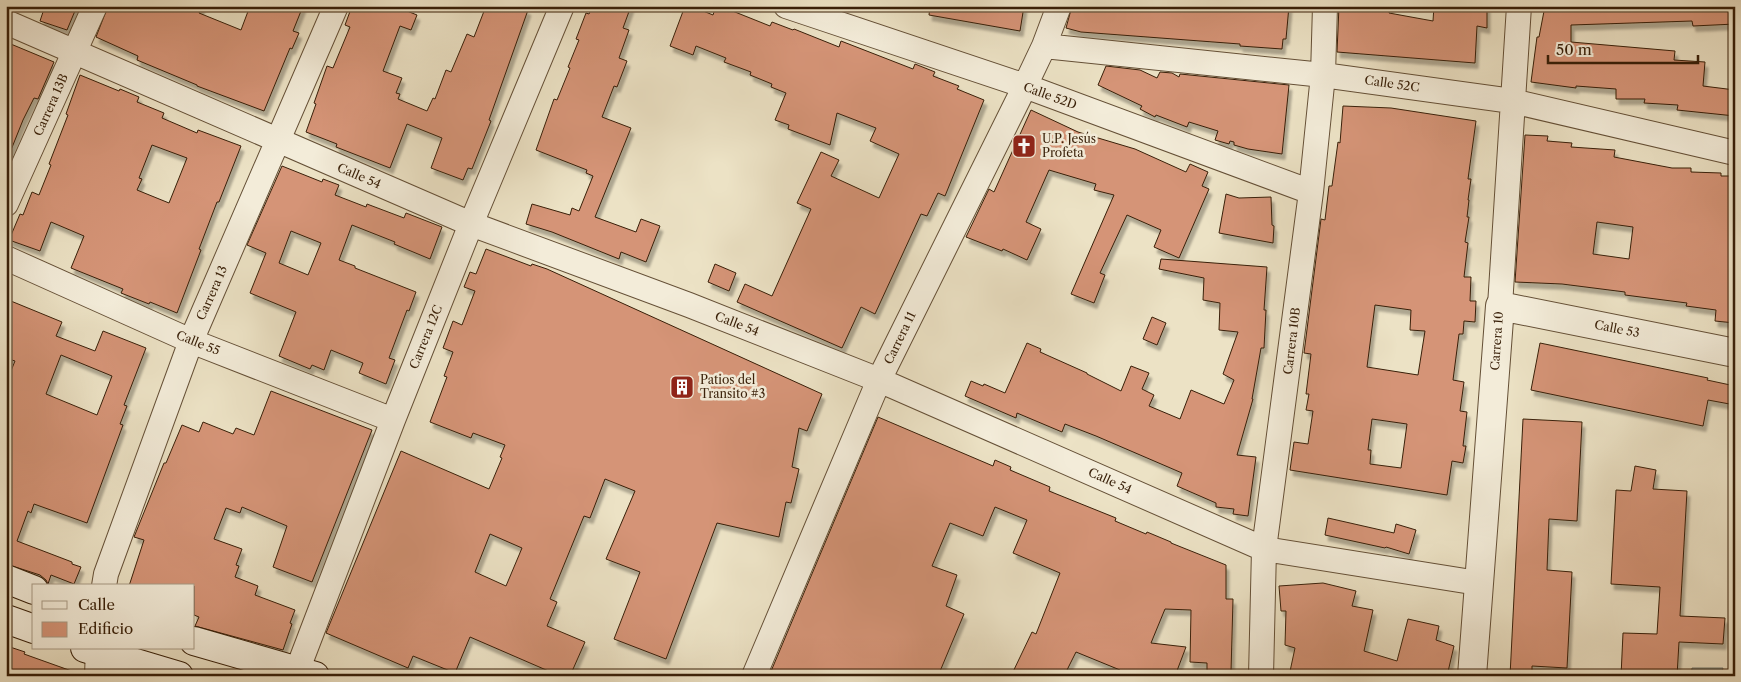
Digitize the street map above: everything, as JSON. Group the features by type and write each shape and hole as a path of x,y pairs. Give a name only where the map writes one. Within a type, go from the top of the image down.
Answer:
{"street":[{"name":"Carrera 13B","path":"6,204 95,6"},
{"name":"Carrera 13","path":"104,584 106,574 192,341 336,6"},
{"name":"Carrera 12C","path":"306,673 393,420 471,224 562,6"},
{"name":"Calle 52D","path":"786,6 1025,86 1311,192"},
{"name":"Carrera 11","path":"754,676 879,380 1025,86 1044,46 1059,6"},
{"name":"Carrera 10B","path":"1262,676 1264,549 1311,192 1323,75 1324,6"},
{"name":"Carrera 10","path":"1472,676 1500,306 1519,6"},
{"name":"Calle 54","path":"6,22 471,224 689,305 879,380 1264,549 1478,583"},
{"name":"Calle 52C","path":"1044,46 1323,75 1512,101 1735,153"},
{"name":"Calle 55","path":"6,258 192,341 393,420"},
{"name":"Calle 53","path":"1500,306 1735,353"},
{"path":"6,580 32,589"},
{"path":"6,619 32,628"},
{"path":"195,641 306,673"},
{"path":"94,656 179,676"}],"water":[{"path":"1692,668 1723,668 1721,676 1691,676"}],"building":[{"path":"45,6 77,6 67,30 40,21"},
{"path":"108,6 202,6 199,13 241,30 250,6 303,6 293,31 299,33 292,49 290,48 264,111 197,86 137,60 138,56 96,37"},
{"path":"352,6 408,6 407,11 417,15 411,30 400,26 383,71 402,78 396,93 400,94 398,99 427,111 433,98 435,99 446,70 451,72 467,34 474,37 486,6 519,6 528,10 489,120 491,121 472,169 468,168 463,180 431,168 442,138 407,124 390,168 336,147 337,144 306,132 327,66 333,68 350,27 345,25"},
{"path":"592,6 631,6 623,28 629,30 619,58 627,61 617,87 614,86 602,117 631,128 595,217 636,232 641,219 660,226 646,262 621,252 619,259 552,232 526,224 532,204 570,215 572,208 579,211 593,176 586,173 587,170 536,150 554,99 557,100 570,68 568,67 579,40 576,39 586,13 589,14"},
{"path":"685,6 691,6 713,15 716,6 720,6 770,26 772,22 839,47 841,41 913,69 915,64 935,72 933,76 959,86 957,89 984,100 945,196 938,193 927,216 921,214 875,314 861,307 842,348 737,302 745,284 772,296 811,209 797,203 821,152 839,160 831,176 879,198 899,154 870,141 876,128 837,113 830,145 788,129 789,125 775,120 786,93 771,87 772,84 750,75 751,72 724,62 726,58 696,46 693,55 670,46"},
{"path":"930,6 1024,6 1020,31 929,15"},
{"path":"1072,6 1289,6 1286,39 1283,39 1282,49 1081,32 1066,28"},
{"path":"1339,6 1390,6 1389,13 1433,21 1434,6 1487,6 1487,28 1477,26 1475,63 1337,52"},
{"path":"1545,6 1735,6 1735,24 1693,26 1692,21 1571,25 1571,42 1675,51 1674,60 1705,62 1703,86 1735,90 1735,116 1677,110 1678,105 1644,103 1645,99 1616,99 1616,89 1576,86 1576,88 1531,82 1537,37 1539,37"},
{"path":"6,42 54,62 38,99 34,98 23,120 7,160"},
{"path":"1106,66 1140,70 1157,78 1160,72 1172,73 1179,77 1180,74 1289,85 1282,154 1248,149 1234,145 1234,142 1230,141 1229,144 1215,140 1218,131 1189,122 1187,127 1156,115 1155,117 1140,109 1142,106 1098,85"},
{"path":"80,75 139,97 137,102 164,113 162,118 197,133 198,130 241,146 219,202 217,202 177,313 121,293 123,289 71,268 84,236 51,222 40,251 9,240 20,214 23,215 32,192 39,195 68,115 66,114","holes":["152,145 187,158 169,203 137,190 142,179 139,178"]},
{"path":"1343,106 1391,108 1476,121 1468,179 1471,179 1467,217 1469,217 1465,242 1468,243 1464,277 1471,277 1470,301 1476,301 1475,322 1464,321 1463,334 1459,334 1453,380 1464,382 1460,411 1467,412 1463,446 1466,446 1463,463 1452,461 1447,495 1290,470 1294,442 1308,444 1313,411 1306,410 1309,394 1306,394 1311,354 1304,353 1321,219 1325,220 1329,186 1332,186 1338,142 1340,143","holes":["1375,305 1411,310 1410,330 1425,331 1418,375 1367,367","1372,419 1407,424 1401,468 1370,464 1371,450 1368,450"]},
{"path":"1031,110 1078,132 1135,149 1186,172 1190,164 1208,172 1202,186 1209,189 1179,258 1154,247 1161,230 1127,215 1100,273 1105,275 1094,303 1071,294 1114,195 1094,190 1096,184 1049,170 1026,222 1041,229 1027,260 1003,249 1002,251 966,237 989,189 994,192"},
{"path":"1525,135 1548,136 1547,141 1572,143 1571,147 1615,150 1614,157 1672,168 1691,168 1691,172 1721,173 1721,176 1735,176 1735,323 1715,321 1716,310 1686,306 1687,303 1625,295 1625,292 1562,284 1515,282","holes":["1597,222 1633,227 1629,259 1593,254"]},
{"path":"282,166 322,182 323,179 339,185 335,195 366,207 367,204 404,218 406,213 442,227 430,259 394,244 395,242 352,225 339,260 416,292 409,311 407,310 389,358 395,360 386,384 359,373 363,363 331,350 324,370 312,365 310,369 279,356 296,312 250,293 266,253 247,245","holes":["291,231 321,243 308,275 279,263"]},
{"path":"1226,194 1239,198 1271,197 1272,225 1274,226 1273,243 1219,233"},
{"path":"486,249 531,266 532,264 547,269 822,394 807,431 799,428 792,467 799,469 791,503 786,502 779,537 717,523 666,659 614,639 640,572 606,559 635,491 605,479 590,518 584,516 550,599 557,602 547,626 585,642 570,676 560,676 470,637 455,673 413,656 408,668 326,633 401,451 489,489 502,458 500,457 505,445 473,433 471,438 430,422 447,377 444,376 453,352 443,348 453,321 462,325 475,291 464,287 470,272 476,274","holes":["490,534 522,548 506,586 475,572"]},
{"path":"1161,259 1267,267 1264,348 1261,348 1253,399 1237,455 1256,457 1248,516 1233,514 1234,509 1216,507 1216,503 1177,486 1182,473 1096,436 1065,424 1062,432 1017,413 1016,418 965,396 971,381 1005,393 1027,343 1041,349 1040,352 1121,391 1131,366 1149,373 1142,389 1154,395 1149,406 1180,419 1191,390 1224,404 1234,380 1223,374 1238,332 1219,330 1220,303 1203,300 1204,278 1159,269"},
{"path":"715,264 736,273 729,291 708,282"},
{"path":"6,299 62,322 56,336 95,351 103,331 146,348 124,405 127,406 120,424 123,425 87,523 34,504 31,513 28,511 17,541 81,567 74,584 51,575 48,584 40,575 6,564 6,383 15,361 6,358","holes":["61,355 112,376 97,415 46,394"]},
{"path":"1152,317 1166,323 1157,345 1143,339"},
{"path":"1540,343 1708,378 1707,380 1735,386 1735,405 1708,400 1703,426 1531,390"},
{"path":"271,391 372,430 312,582 273,567 287,526 242,507 240,513 226,508 214,539 242,549 236,565 239,566 235,577 258,586 255,595 295,610 283,650 195,626 199,617 195,615 195,584 130,584 144,540 134,537 164,463 166,463 182,425 199,432 203,422 233,434 236,428 254,435"},
{"path":"878,417 993,466 995,460 1011,467 1010,470 1050,487 1049,491 1116,518 1115,521 1146,534 1147,532 1226,565 1226,599 1233,599 1231,672 1207,671 1207,663 1190,662 1191,610 1165,609 1151,643 1186,647 1175,676 1117,676 1120,670 1076,652 1064,676 1011,676 1032,632 1036,634 1060,573 1013,553 1027,520 995,507 983,536 950,523 932,566 957,575 946,606 964,614 938,676 769,676"},
{"path":"1523,419 1582,422 1577,521 1549,519 1547,570 1572,572 1567,668 1532,666 1532,676 1510,676"},
{"path":"1635,466 1656,470 1653,489 1687,491 1680,616 1725,618 1723,644 1679,642 1677,676 1621,676 1623,633 1657,634 1660,587 1611,584 1616,490 1631,491"},
{"path":"1328,518 1394,533 1396,524 1416,530 1409,554 1386,547 1325,535"},
{"path":"1323,583 1356,591 1352,606 1373,610 1364,651 1397,661 1408,619 1439,626 1436,640 1454,646 1447,676 1289,676 1295,648 1285,645 1286,611 1281,611 1279,586"},
{"path":"10,647 80,674 79,676 6,676 6,656"}],"place":[{"name":"U.P. Jesús Profeta","path":"1024,146"},
{"name":"Patios del Transito #3","path":"682,387"}]}
